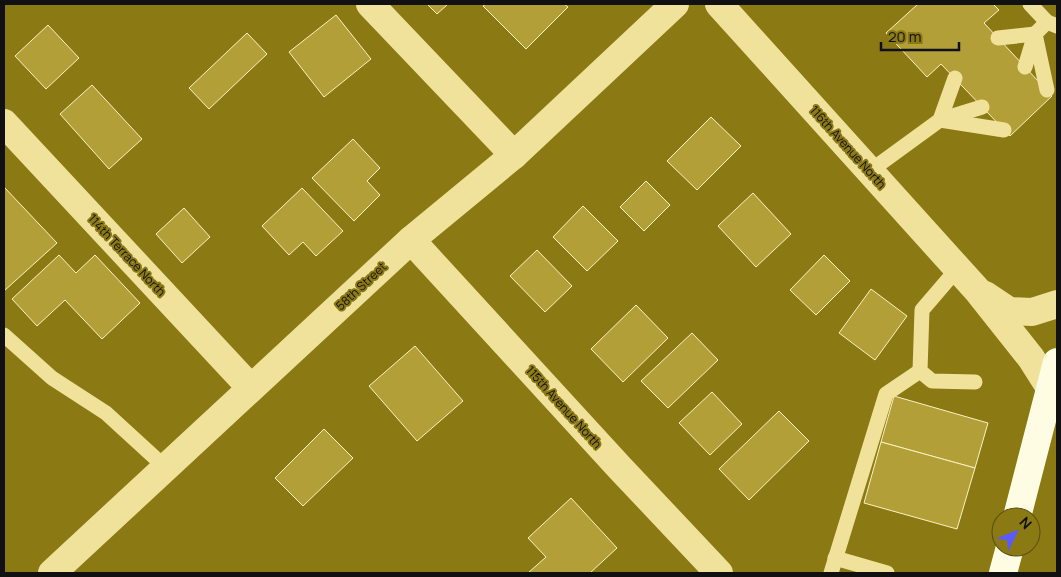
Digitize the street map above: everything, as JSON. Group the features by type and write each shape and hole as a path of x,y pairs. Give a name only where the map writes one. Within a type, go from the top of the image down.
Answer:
{"main road":[{"path":"1020,507 1057,362"},
{"path":"1003,573 1007,557"}],"street":[{"path":"370,4 514,155"},
{"name":"58th Street","path":"52,573 250,387 411,240 514,155 675,4"},
{"name":"116th Avenue North","path":"719,4 977,290 1031,358 1050,388"},
{"name":"114th Terrace North","path":"4,123 250,387"},
{"name":"115th Avenue North","path":"411,240 619,468 719,573"},
{"name":"116th Avenue North","path":"977,290 1009,311 1032,312 1057,304"}],"lane":[{"path":"998,38 1035,34 1052,24 1030,4"},
{"path":"1025,67 1035,34"},
{"path":"1035,34 1047,90"},
{"path":"940,120 955,78"},
{"path":"870,171 940,120 982,107"},
{"path":"940,120 1004,130"},
{"path":"920,372 922,310 958,268"},
{"path":"4,335 52,378 106,413 166,467"},
{"path":"920,372 932,381 975,382"},
{"path":"830,573 886,394 920,372"},
{"path":"835,558 887,573"}],"building":[{"path":"427,4 448,4 437,14"},
{"path":"486,4 564,4 568,7 526,49 483,6"},
{"path":"918,4 993,4 999,10 984,23 1052,96 1010,136 941,64 927,77 886,33"},
{"path":"336,15 371,59 324,97 289,52"},
{"path":"48,25 79,58 46,89 15,56"},
{"path":"247,33 267,54 209,109 189,88"},
{"path":"92,85 142,139 109,169 60,114"},
{"path":"711,117 741,146 697,190 667,161"},
{"path":"353,139 380,168 367,181 380,195 354,221 312,178"},
{"path":"646,181 670,205 644,231 620,207"},
{"path":"4,187 57,243 4,291"},
{"path":"302,188 343,231 316,256 303,242 289,255 262,226"},
{"path":"753,193 791,234 756,267 718,226"},
{"path":"583,206 618,241 587,271 553,237"},
{"path":"184,208 210,237 182,263 156,234"},
{"path":"537,250 572,286 545,312 510,276"},
{"path":"59,255 76,273 95,255 140,303 102,339 65,300 37,326 12,299"},
{"path":"824,255 850,281 816,315 790,290"},
{"path":"871,289 907,316 875,360 839,333"},
{"path":"636,305 668,338 623,382 591,349"},
{"path":"692,333 718,360 668,408 641,381"},
{"path":"415,346 463,401 417,441 369,386"},
{"path":"712,392 742,424 710,455 679,423"},
{"path":"894,396 988,423 975,468 881,442"},
{"path":"779,411 809,441 749,500 719,469"},
{"path":"324,429 353,458 303,506 275,478"},
{"path":"881,442 975,468 957,529 864,503"},
{"path":"571,498 617,548 590,573 528,573 546,557 528,538"}]}
